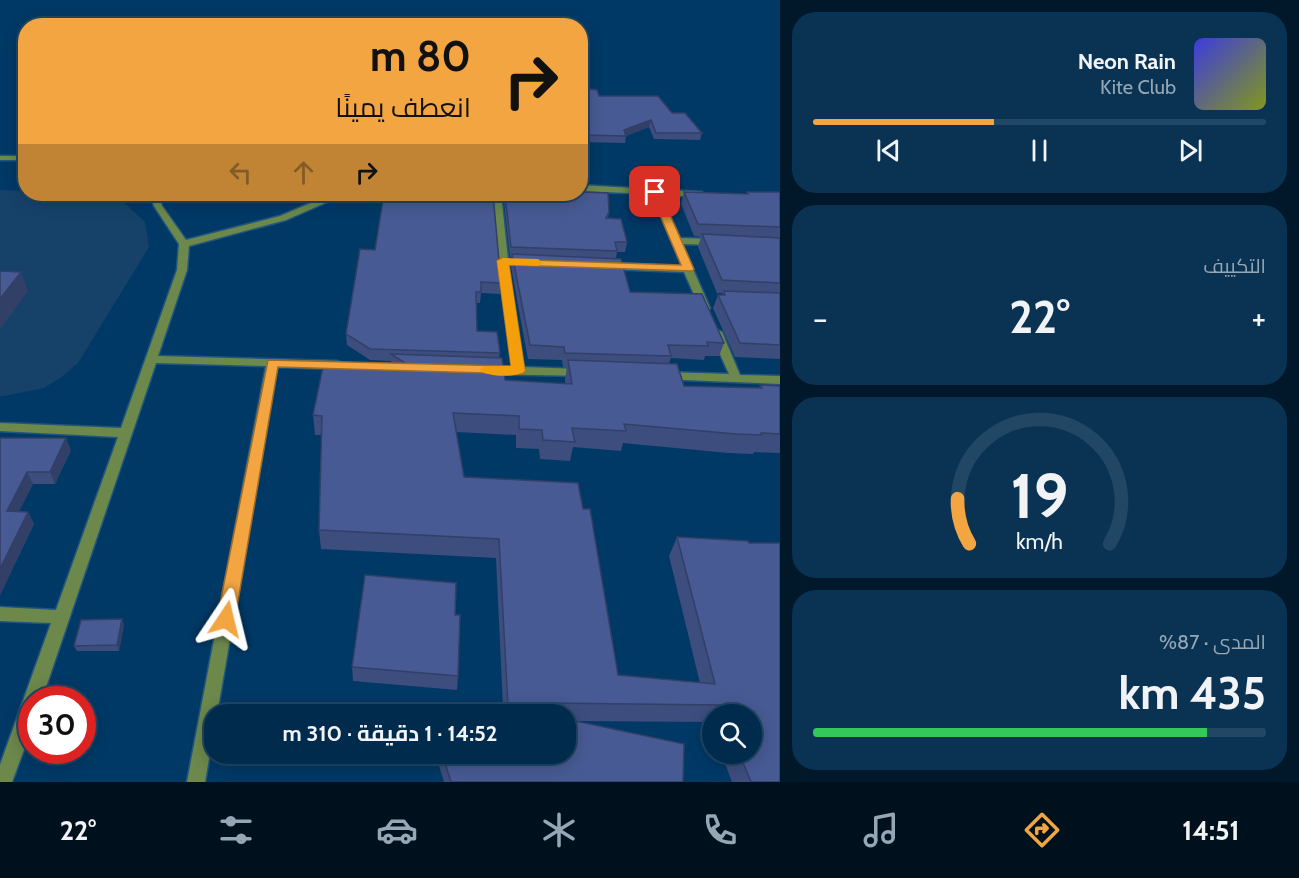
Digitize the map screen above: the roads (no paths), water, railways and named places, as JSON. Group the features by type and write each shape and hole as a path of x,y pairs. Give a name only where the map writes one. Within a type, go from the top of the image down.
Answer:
{"street":[{"path":"0,158 18,158"},
{"path":"588,188 712,194"},
{"path":"655,192 688,269 707,298 736,378"},
{"path":"38,686 182,270 184,244 156,201"},
{"path":"184,244 283,218 322,201"},
{"path":"498,201 503,261 518,371"},
{"path":"676,241 722,243"},
{"path":"503,261 538,263"},
{"path":"596,265 688,269"},
{"path":"151,359 354,366"},
{"path":"196,782 272,363"},
{"path":"471,369 598,374"},
{"path":"656,375 780,380"},
{"path":"0,427 125,433"},
{"path":"0,614 63,617"},
{"path":"3,782 18,740"}]}
